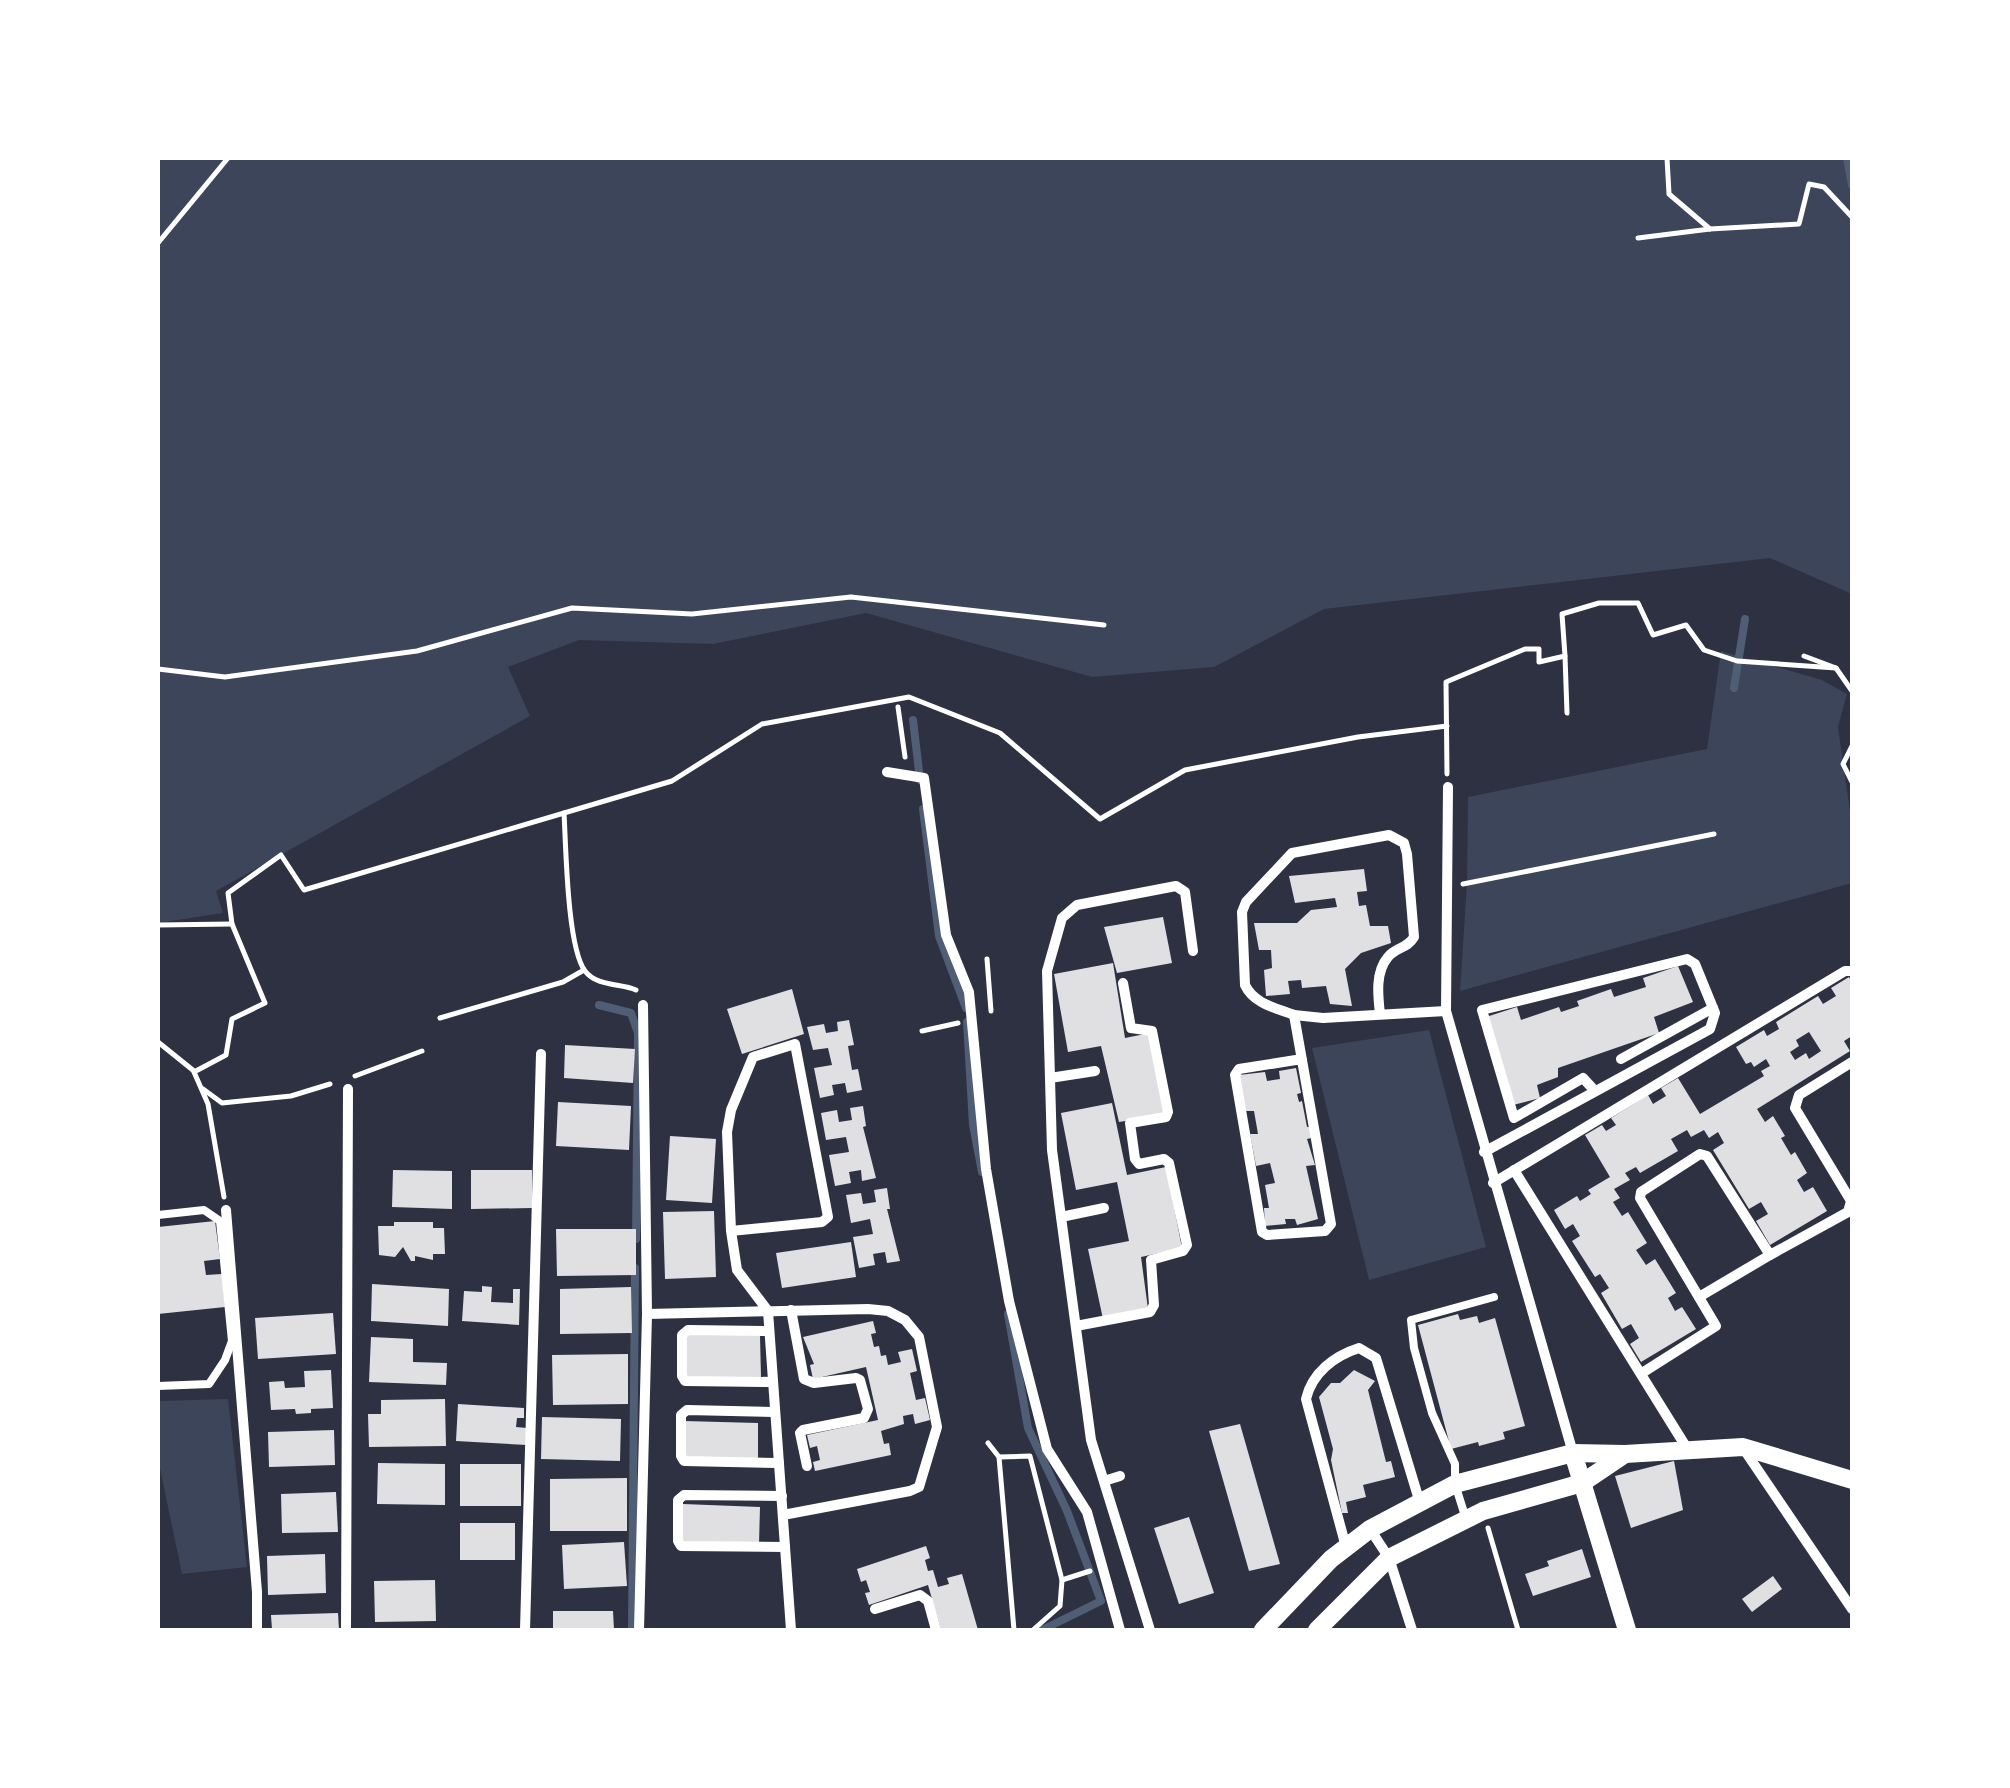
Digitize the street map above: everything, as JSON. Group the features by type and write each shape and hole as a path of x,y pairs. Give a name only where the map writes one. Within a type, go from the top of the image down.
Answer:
{"street":[{"path":"887,772 924,778 946,936 969,992 986,1169 1009,1301 1047,1449 1087,1512 1120,1630"},
{"path":"1448,787 1446,1012 1627,1630"},
{"path":"1380,1014 1380,976 1388,957 1406,948 1414,937 1404,843 1389,834 1292,853 1246,902 1242,912 1245,985 1250,996 1294,1016 1324,1018 1446,1012"},
{"path":"1150,1630 1091,1440 1052,1150 1048,972 1067,911 1077,905 1180,887 1185,892 1193,951"},
{"path":"1484,1152 1596,1091 1710,1028 1715,1020 1713,1008 1696,964 1687,960 1482,1010 1514,1118 1583,1078 1596,1091"},
{"path":"1493,1183 1845,971 1852,971"},
{"path":"1076,1326 1150,1312 1154,1305 1151,1260 1183,1251 1187,1245 1167,1160 1139,1164 1135,1159 1130,1124 1166,1117 1168,1112 1152,1031 1132,1028 1123,983"},
{"path":"640,1630 647,1314 642,1004"},
{"path":"1621,1059 1713,1008"},
{"path":"1294,1016 1302,1059 1332,1224 1326,1231 1267,1235 1262,1232 1235,1075 1239,1069 1302,1059"},
{"path":"731,1231 822,1222 828,1217 795,1044 753,1057 731,1110 728,1132 731,1231 736,1270 768,1311 791,1630"},
{"path":"525,1630 541,1054"},
{"path":"1700,1298 1848,1212 1852,1206 1795,1108 1799,1096 1852,1062"},
{"path":"1050,1078 1095,1071"},
{"path":"346,1630 348,1089"},
{"path":"1642,1373 1714,1328 1640,1198 1644,1187 1700,1154 1712,1160 1770,1256"},
{"path":"1514,1170 1688,1450"},
{"path":"1061,1217 1104,1208"},
{"path":"226,1210 257,1630"},
{"path":"647,1314 868,1308 888,1311 906,1320 919,1337 937,1427 919,1487 783,1515"},
{"path":"791,1310 804,1379 814,1383 856,1378 860,1380 868,1409 864,1418 803,1430 800,1433 807,1466"},
{"path":"769,1331 688,1330 682,1335 682,1376 685,1381 773,1382"},
{"path":"1346,1547 1306,1399 1310,1384 1339,1354 1359,1348 1376,1358 1420,1502"},
{"path":"775,1412 688,1410 681,1415 681,1456 684,1462 779,1464"},
{"path":"1742,1447 1852,1609"},
{"path":"1263,1630 1346,1547 1370,1529 1455,1484 1573,1453 1742,1447 1852,1480"},
{"path":"1317,1630 1388,1558 1474,1515 1582,1484 1625,1454"},
{"path":"1104,1481 1120,1476"},
{"path":"782,1496 684,1494 678,1500 678,1541 681,1546 785,1547"},
{"path":"1370,1529 1388,1558 1412,1630"},
{"path":"874,1609 920,1595 928,1601 936,1630"}],"lane":[{"path":"158,1215 204,1210 220,1220 232,1341 209,1384 158,1386"},
{"path":"1474,1515 1455,1484 1455,1464 1432,1413 1414,1348 1411,1320 1494,1298"}],"path":[{"path":"158,243 228,158"},
{"path":"1667,158 1669,194 1710,229"},
{"path":"1638,238 1799,224 1809,184 1824,186 1852,217"},
{"path":"158,668 225,677 417,651 572,608 692,614 850,597 1104,625"},
{"path":"1567,714 1562,614 1599,603 1638,603 1654,635 1686,625 1704,650 1737,661 1836,668"},
{"path":"1448,787 1446,682 1525,649 1538,649 1539,662 1565,656"},
{"path":"1804,656 1836,668 1852,691"},
{"path":"898,707 907,775"},
{"path":"1852,746 1843,764 1852,782"},
{"path":"564,813 570,915 584,970 600,982 635,988 642,1004"},
{"path":"1446,889 1714,834"},
{"path":"194,1072 226,1055 232,1019 264,1003 232,924 228,892 281,856 304,890"},
{"path":"158,926 232,924"},
{"path":"440,1018 562,982 584,970"},
{"path":"158,1042 194,1072 208,1104 226,1210"},
{"path":"201,1087 222,1103 291,1096 422,1051"},
{"path":"988,1443 1000,1456 1014,1630"},
{"path":"1000,1456 1030,1456 1062,1580 1060,1606 1033,1630"},
{"path":"1474,1515 1518,1630"},
{"path":"1062,1580 1102,1566"}],"shaded area":[{"path":"158,158 1852,158 1852,594 1770,558 1324,609 1214,667 1092,677 866,613 713,644 579,640 508,667 530,716 216,891 223,913 158,923"},
{"path":"1721,651 1822,680 1847,694 1838,727 1852,825 1852,883 1460,991 1468,797 1707,749"},
{"path":"1429,1030 1486,1247 1369,1280 1312,1048"},
{"path":"228,1399 247,1567 182,1574 158,1459 158,1401"}],"building":[{"path":"1364,869 1367,891 1357,892 1359,906 1366,905 1370,926 1388,926 1391,943 1361,953 1345,969 1352,1006 1330,1004 1326,986 1302,988 1301,980 1288,981 1290,994 1266,996 1264,970 1272,968 1271,950 1259,950 1254,923 1297,923 1311,910 1337,907 1335,898 1295,903 1289,876"},
{"path":"1163,917 1172,963 1117,973 1104,927"},
{"path":"1113,963 1125,1038 1150,1033 1164,1115 1119,1122 1101,1046 1068,1052 1054,974"},
{"path":"1678,966 1693,1002 1654,1017 1659,1033 1558,1068 1558,1077 1537,1085 1540,1098 1513,1105 1486,1017 1517,1007 1521,1020 1559,1007 1561,1012 1579,1006 1577,1001 1611,989 1614,997 1646,987 1643,978"},
{"path":"1849,977 1852,983 1852,1036 1844,1041 1850,1051 1757,1109 1765,1122 1773,1116 1791,1155 1795,1152 1807,1173 1797,1180 1804,1192 1813,1187 1827,1211 1770,1245 1756,1221 1768,1214 1761,1202 1749,1209 1713,1150 1724,1143 1718,1132 1709,1138 1704,1130 1691,1137 1687,1130 1671,1139 1678,1151 1640,1173 1636,1167 1625,1173 1630,1180 1614,1189 1620,1198 1613,1202 1622,1216 1628,1212 1647,1243 1636,1250 1646,1265 1655,1259 1676,1293 1668,1298 1675,1311 1682,1307 1696,1329 1641,1362 1630,1344 1639,1338 1631,1324 1622,1329 1601,1293 1609,1288 1600,1274 1595,1277 1572,1241 1580,1236 1573,1224 1565,1229 1554,1210 1577,1196 1580,1201 1591,1194 1588,1190 1610,1177 1585,1135 1602,1125 1606,1131 1616,1125 1611,1118 1648,1095 1653,1104 1666,1096 1661,1088 1678,1078 1700,1114 1764,1076 1761,1071 1770,1066 1766,1059 1754,1067 1751,1062 1746,1064 1736,1047 1764,1030 1767,1036 1779,1029 1776,1022 1818,996 1823,1004 1836,996 1831,988","holes":["1809,1032 1821,1051 1809,1059 1806,1053 1795,1060 1790,1052 1799,1046 1796,1040"]},
{"path":"792,989 804,1034 742,1054 727,1009"},
{"path":"849,1020 854,1045 848,1046 852,1070 858,1069 862,1090 847,1093 845,1083 832,1085 834,1095 820,1098 814,1068 832,1065 828,1048 813,1050 807,1027 824,1024 826,1033 838,1031 837,1022"},
{"path":"565,1045 635,1049 633,1083 564,1078"},
{"path":"1296,1068 1299,1102 1302,1101 1307,1127 1313,1126 1316,1137 1307,1139 1315,1165 1306,1166 1318,1219 1297,1225 1295,1219 1285,1219 1286,1224 1265,1226 1264,1208 1269,1208 1265,1185 1275,1183 1270,1163 1256,1166 1250,1134 1258,1134 1254,1111 1244,1111 1239,1075 1265,1072 1267,1081 1280,1079 1279,1071"},
{"path":"558,1102 631,1106 629,1150 556,1146"},
{"path":"1112,1103 1127,1175 1166,1167 1182,1248 1141,1257 1148,1309 1103,1319 1088,1249 1129,1241 1117,1182 1076,1190 1061,1113"},
{"path":"863,1106 863,1127 876,1178 862,1181 861,1170 849,1172 851,1183 835,1186 829,1155 849,1152 846,1137 826,1140 821,1113 837,1110 839,1122 852,1120 850,1108"},
{"path":"670,1136 716,1139 712,1203 666,1200"},
{"path":"393,1170 452,1171 452,1209 392,1207"},
{"path":"471,1170 532,1170 532,1208 471,1209"},
{"path":"887,1188 887,1209 900,1261 887,1263 885,1252 873,1254 875,1265 859,1268 853,1237 873,1234 870,1219 851,1223 846,1195 861,1193 863,1204 876,1202 874,1190"},
{"path":"714,1211 716,1277 665,1279 663,1212"},
{"path":"215,1221 220,1259 204,1261 206,1275 222,1274 225,1307 158,1314 158,1227"},
{"path":"394,1222 433,1222 433,1228 444,1228 445,1254 433,1254 433,1260 415,1256 415,1261 411,1261 403,1247 395,1257 379,1255 378,1226 394,1226"},
{"path":"556,1229 636,1229 636,1275 557,1276"},
{"path":"851,1242 856,1277 782,1288 776,1253"},
{"path":"372,1284 449,1289 448,1326 371,1321"},
{"path":"482,1286 492,1287 491,1302 513,1303 513,1289 520,1289 519,1325 462,1321 464,1291 482,1292"},
{"path":"631,1287 632,1333 560,1334 560,1289"},
{"path":"333,1313 336,1354 258,1359 255,1318"},
{"path":"1458,1314 1460,1320 1477,1316 1479,1323 1495,1318 1525,1426 1503,1432 1505,1439 1451,1449 1418,1325"},
{"path":"873,1321 874,1347 879,1346 881,1356 886,1355 888,1365 901,1362 898,1352 912,1349 917,1371 910,1373 916,1400 925,1398 930,1420 915,1424 913,1414 903,1416 904,1424 881,1431 891,1455 815,1471 813,1462 820,1460 817,1446 810,1448 807,1435 878,1420 866,1367 813,1379 810,1365 814,1364 803,1337"},
{"path":"687,1335 760,1335 761,1378 687,1378"},
{"path":"371,1337 413,1339 413,1362 447,1363 446,1385 369,1382"},
{"path":"628,1354 628,1404 553,1405 552,1355"},
{"path":"331,1370 333,1408 296,1414 295,1409 271,1410 269,1382 284,1381 285,1388 305,1387 304,1371"},
{"path":"1354,1370 1375,1381 1368,1390 1386,1462 1391,1461 1395,1477 1363,1485 1366,1497 1346,1502 1348,1513 1342,1513 1331,1460 1333,1449 1319,1397 1331,1383 1340,1383"},
{"path":"445,1399 446,1446 369,1447 368,1414 381,1414 381,1400"},
{"path":"458,1404 524,1408 524,1418 517,1418 516,1427 527,1428 527,1445 456,1441"},
{"path":"542,1417 621,1419 620,1461 541,1459"},
{"path":"684,1421 758,1423 758,1461 684,1458"},
{"path":"1240,1424 1280,1564 1249,1571 1209,1431"},
{"path":"334,1430 335,1465 269,1467 268,1432"},
{"path":"1674,1461 1683,1510 1631,1528 1615,1476"},
{"path":"378,1463 445,1464 445,1505 377,1504"},
{"path":"460,1464 521,1464 521,1506 460,1506"},
{"path":"627,1478 627,1531 550,1531 550,1479"},
{"path":"336,1492 338,1532 282,1533 281,1494"},
{"path":"683,1504 760,1507 759,1544 682,1542"},
{"path":"1189,1517 1214,1593 1179,1604 1154,1528"},
{"path":"460,1523 515,1523 515,1560 460,1560"},
{"path":"624,1542 627,1586 564,1589 562,1545"},
{"path":"926,1546 930,1558 925,1560 928,1571 933,1570 938,1587 949,1584 947,1578 962,1574 978,1630 941,1630 928,1585 869,1605 866,1580 861,1582 857,1569"},
{"path":"1582,1549 1591,1577 1533,1596 1525,1574 1549,1566 1547,1561"},
{"path":"325,1554 326,1593 268,1595 267,1556"},
{"path":"1773,1576 1782,1589 1752,1612 1742,1599"},
{"path":"435,1580 436,1621 375,1622 374,1581"},
{"path":"553,1611 613,1611 614,1630 553,1630"},
{"path":"338,1613 339,1630 272,1630 271,1615"}],"waterway":[{"path":"1847,158 1852,185"},
{"path":"1734,688 1745,619"},
{"path":"913,720 920,780"},
{"path":"923,809 939,936 966,1008"},
{"path":"599,1005 631,1013 638,1033 636,1239"},
{"path":"967,1022 973,1125 982,1172"},
{"path":"632,1630 635,1268"},
{"path":"1008,1314 1028,1428 1067,1511 1101,1601 1042,1630"}]}
